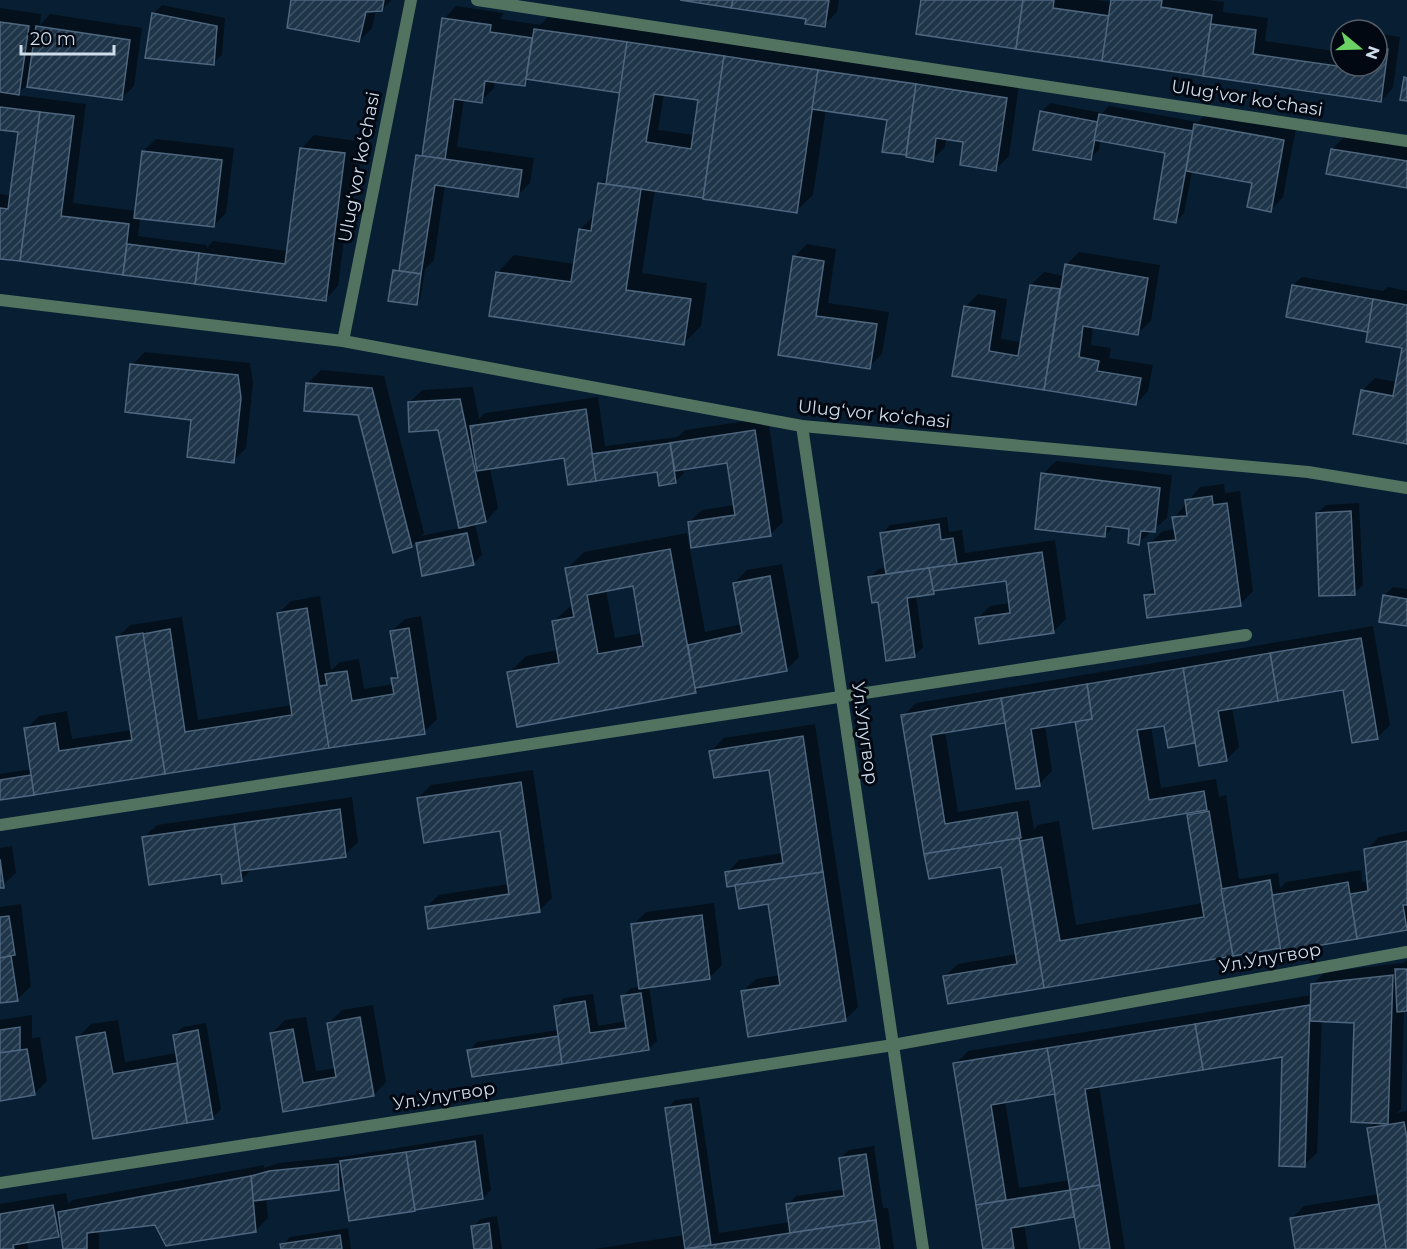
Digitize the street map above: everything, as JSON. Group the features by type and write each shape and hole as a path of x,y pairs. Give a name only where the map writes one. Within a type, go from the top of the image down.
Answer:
{"street":[{"name":"Ulugʻvor koʻchasi","path":"343,341 411,0"},
{"name":"Ulugʻvor koʻchasi","path":"477,0 1407,141"},
{"name":"Ulugʻvor koʻchasi","path":"0,300 343,341 802,426 1308,472 1407,488"},
{"name":"Ул.Улугвор","path":"802,426 922,1249"},
{"path":"0,825 1246,635"},
{"name":"Ул.Улугвор","path":"0,1182 893,1046 1407,952"}],"building":[{"path":"291,0 384,0 382,11 366,12 359,42 287,28"},
{"path":"680,0 733,0 731,8"},
{"path":"733,0 829,0 825,27 805,24 806,19 731,8"},
{"path":"921,0 1023,0 1016,49 916,34"},
{"path":"1023,0 1054,0 1053,8 1109,16 1102,61 1016,49"},
{"path":"1111,0 1162,0 1161,7 1212,15 1203,76 1102,61"},
{"path":"152,13 217,26 214,65 145,58"},
{"path":"442,18 491,25 490,32 532,38 525,86 485,81 482,103 454,99 445,159 422,156"},
{"path":"0,22 29,26 19,95 0,92"},
{"path":"1211,24 1256,30 1253,54 1329,65 1329,78 1384,78 1381,102 1203,76"},
{"path":"36,26 130,40 122,100 27,87"},
{"path":"534,29 627,42 620,93 526,79"},
{"path":"627,42 724,56 703,198 606,184","holes":["654,94 698,100 691,149 646,142"]},
{"path":"724,56 818,70 797,213 703,199"},
{"path":"818,70 916,84 906,155 882,152 887,120 812,109"},
{"path":"1404,77 1407,78 1407,101 1400,100"},
{"path":"916,84 1007,98 996,171 960,165 963,142 936,138 933,162 906,157"},
{"path":"0,107 40,112 20,261 0,259 0,208 8,209 18,132 0,130"},
{"path":"1040,111 1098,122 1091,160 1033,150"},
{"path":"40,112 74,116 61,216 129,224 123,275 20,261"},
{"path":"1099,114 1193,131 1176,223 1154,219 1165,153 1094,140"},
{"path":"1194,124 1284,140 1271,212 1247,207 1252,183 1186,171"},
{"path":"300,148 345,153 326,301 195,284 199,253 285,264"},
{"path":"1331,149 1407,161 1407,188 1326,174"},
{"path":"142,151 222,160 214,227 134,218"},
{"path":"416,155 522,170 518,197 435,185 421,274 399,271"},
{"path":"598,183 641,189 626,290 691,299 684,345 489,316 496,272 571,282 579,229 591,231"},
{"path":"127,244 199,253 195,284 123,275"},
{"path":"793,256 824,261 816,316 877,324 870,369 778,355"},
{"path":"1065,264 1148,278 1138,335 1083,326 1079,357 1099,361 1097,371 1141,378 1136,405 1044,390"},
{"path":"393,270 421,274 417,305 388,301"},
{"path":"1030,285 1060,289 1044,390 952,376 964,306 995,311 989,351 1018,356"},
{"path":"1292,285 1373,299 1368,332 1286,317"},
{"path":"1373,299 1407,305 1407,444 1353,434 1361,390 1393,396 1402,348 1366,342"},
{"path":"130,364 238,375 241,398 234,463 187,457 191,420 125,412"},
{"path":"306,383 372,388 412,547 393,553 358,415 304,411"},
{"path":"460,399 486,522 459,528 438,430 409,432 408,402"},
{"path":"586,409 596,481 568,485 564,458 477,471 470,426"},
{"path":"755,430 771,536 691,548 688,522 735,515 727,463 675,471 670,443"},
{"path":"670,443 676,483 659,486 657,472 596,481 592,454"},
{"path":"1041,473 1160,488 1155,532 1141,531 1139,545 1128,543 1129,529 1106,526 1105,537 1035,529"},
{"path":"1212,496 1213,505 1227,503 1241,606 1147,618 1144,595 1155,594 1148,543 1176,540 1172,517 1187,516 1185,500"},
{"path":"1351,511 1355,595 1319,596 1316,513"},
{"path":"939,524 941,540 953,538 957,564 886,574 880,533"},
{"path":"467,533 474,565 422,576 416,543"},
{"path":"670,549 696,693 517,727 507,672 559,663 552,621 574,617 565,568","holes":["633,586 643,646 598,654 587,595"]},
{"path":"1042,552 1054,633 979,644 975,618 1010,613 1006,581 933,591 929,568"},
{"path":"929,568 934,594 907,598 915,657 886,661 878,602 872,603 868,577"},
{"path":"770,576 787,671 695,688 688,645 742,633 733,583"},
{"path":"1383,595 1407,599 1407,626 1379,622"},
{"path":"307,608 329,748 165,774 143,634 170,629 185,732 292,715 277,613"},
{"path":"409,628 425,734 329,748 319,686 327,685 325,674 347,671 352,701 394,694 391,678 398,678 390,631"},
{"path":"143,633 165,774 34,795 24,728 55,723 59,751 132,740 116,637"},
{"path":"1361,638 1378,739 1352,743 1343,690 1278,701 1270,653"},
{"path":"1270,653 1278,701 1218,711 1227,761 1199,766 1183,668"},
{"path":"1183,668 1195,743 1168,748 1164,726 1137,730 1149,800 1204,791 1207,810 1093,829 1075,721 1092,719 1087,684"},
{"path":"1087,684 1092,719 1031,729 1040,786 1016,789 1001,698"},
{"path":"1001,698 1005,723 931,735 945,824 1017,812 1021,838 924,854 901,715"},
{"path":"803,736 823,872 727,887 725,872 783,863 769,770 714,778 709,751"},
{"path":"31,775 34,795 0,800 0,780"},
{"path":"521,782 540,912 428,929 425,907 509,894 500,831 424,843 417,798"},
{"path":"340,809 346,857 240,871 234,824"},
{"path":"1209,811 1233,956 1044,988 1020,841 1042,837 1060,941 1204,917 1187,815"},
{"path":"234,824 242,881 222,884 221,874 149,885 142,837"},
{"path":"1019,838 1044,988 948,1004 943,976 1017,964 1001,867 929,879 924,854"},
{"path":"1407,841 1407,905 1403,905 1407,930 1357,939 1350,894 1368,891 1364,849"},
{"path":"0,859 4,888 0,888"},
{"path":"823,872 846,1021 748,1037 741,991 780,985 768,904 739,909 735,885"},
{"path":"1270,880 1281,948 1233,956 1221,889"},
{"path":"1348,882 1357,939 1281,952 1272,895"},
{"path":"702,915 710,979 639,989 631,924"},
{"path":"9,916 15,955 0,958 0,917"},
{"path":"11,956 18,1001 0,1003 0,958"},
{"path":"1395,969 1407,969 1407,1011 1397,1012"},
{"path":"1393,975 1388,1124 1351,1122 1354,1023 1310,1021 1311,984"},
{"path":"641,993 649,1050 562,1064 554,1006 585,1001 590,1033 626,1028 621,996"},
{"path":"1310,1005 1305,1167 1279,1166 1282,1057 1203,1070 1195,1024"},
{"path":"360,1017 374,1096 283,1112 270,1033 293,1029 303,1083 336,1077 327,1023"},
{"path":"1195,1024 1203,1070 1085,1089 1100,1185 1070,1190 1047,1048"},
{"path":"20,1027 20,1050 0,1053 0,1030"},
{"path":"198,1030 213,1119 187,1123 173,1035"},
{"path":"105,1032 113,1074 177,1063 187,1123 93,1139 76,1037"},
{"path":"558,1036 562,1064 472,1077 467,1050"},
{"path":"1047,1048 1055,1094 991,1105 1006,1200 976,1205 953,1063"},
{"path":"27,1049 35,1095 0,1101 0,1053"},
{"path":"691,1104 711,1245 685,1249 665,1108"},
{"path":"1404,1122 1407,1138 1407,1249 1386,1249 1367,1128"},
{"path":"475,1141 483,1199 415,1210 406,1152"},
{"path":"406,1152 415,1211 349,1221 340,1161"},
{"path":"866,1154 876,1220 790,1233 786,1204 844,1196 839,1158"},
{"path":"338,1164 339,1190 253,1201 251,1176 269,1171"},
{"path":"251,1176 256,1232 166,1246 155,1225 87,1233 87,1249 63,1249 58,1212"},
{"path":"1100,1185 1110,1249 1080,1249 1070,1190"},
{"path":"1070,1190 1074,1217 1011,1228 1014,1249 983,1249 976,1205"},
{"path":"1379,1204 1386,1249 1295,1249 1290,1218"},
{"path":"53,1205 59,1237 13,1245 14,1249 0,1249 0,1214"},
{"path":"876,1220 880,1249 685,1249"},
{"path":"489,1223 492,1249 474,1249 471,1226"},
{"path":"340,1235 342,1249 281,1249 280,1244"}]}
